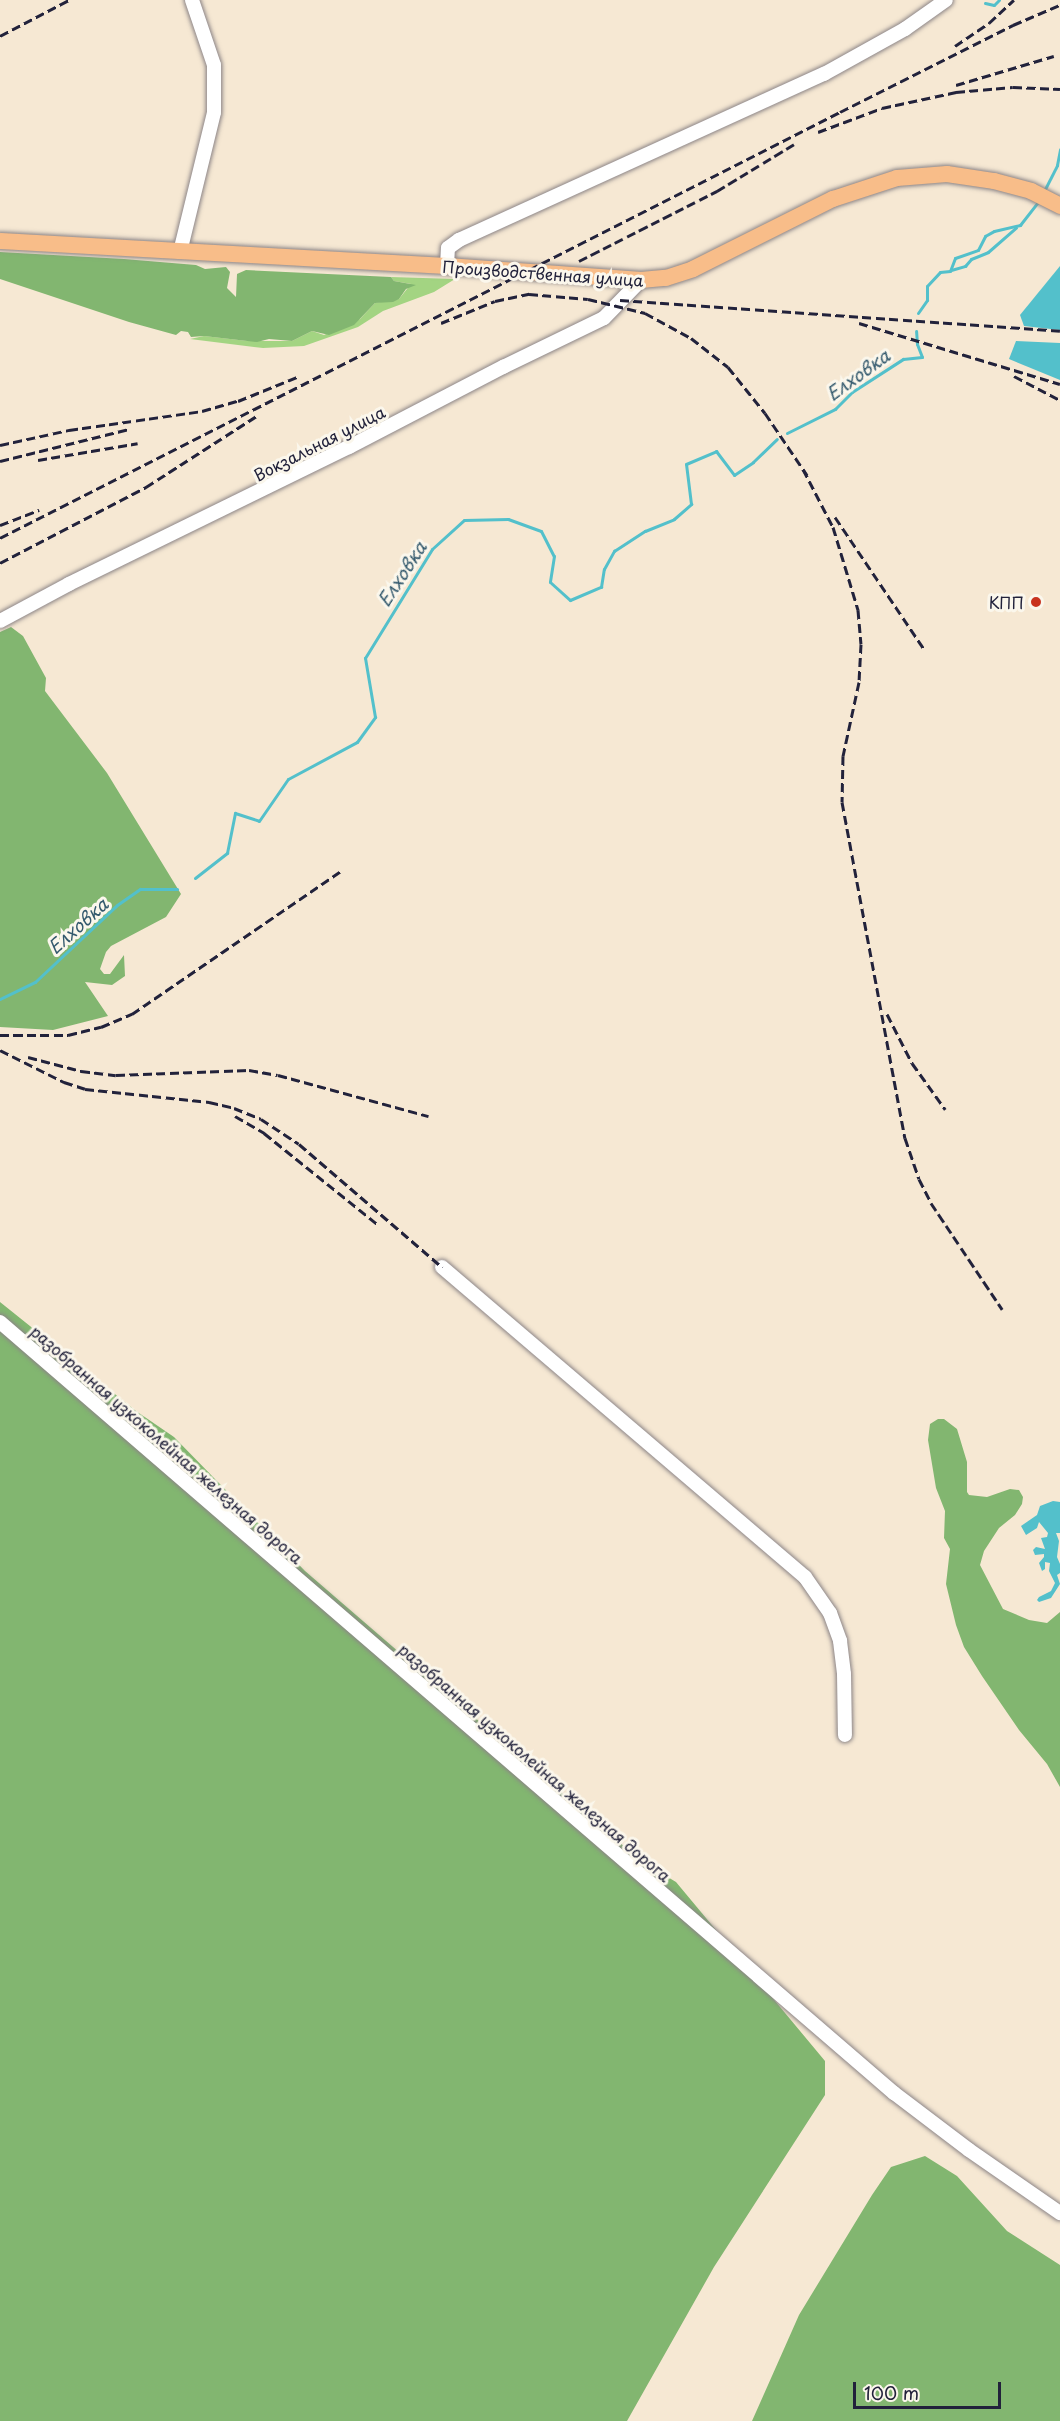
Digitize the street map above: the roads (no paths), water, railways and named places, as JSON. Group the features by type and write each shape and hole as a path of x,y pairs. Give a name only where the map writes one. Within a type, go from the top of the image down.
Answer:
{"main road":[{"name":"Производственная улица","path":"0,241 447,266 641,280 666,278 693,269 833,199 897,178 932,175 963,176 994,181 1031,191 1056,204"}],"street":[{"path":"180,252 214,112 214,65 192,0"},
{"path":"447,266 448,248 459,240 824,74 905,29 946,0"},
{"name":"Вокзальная улица","path":"0,621 69,584 349,447 503,367 604,318 641,280"},
{"path":"442,1266 805,1577 830,1612 840,1641 844,1674 845,1735"},
{"name":"разобранная узкоколейная железная дорога","path":"0,1322 894,2093 959,2144 1060,2212"}],"water":[{"path":"1060,266 1060,330 1024,326 1020,315"},
{"path":"1016,341 1060,343 1060,380 1009,359"},
{"path":"1053,1501 1060,1502 1060,1533 1056,1533 1059,1541 1057,1557 1060,1573 1057,1575 1060,1584 1051,1598 1039,1602 1037,1600 1039,1597 1051,1591 1055,1583 1049,1571 1050,1563 1045,1562 1045,1569 1042,1571 1039,1563 1044,1554 1035,1555 1033,1550 1036,1547 1045,1549 1041,1538 1047,1537 1048,1533 1039,1522 1037,1528 1026,1535 1021,1526 1037,1515 1040,1506"}],"waterway":[{"path":"985,3 994,5 999,0"},
{"name":"Елховка","path":"1044,191 1057,165 1060,149"},
{"name":"Елховка","path":"918,313 927,300 927,286 940,272 950,271 955,258 978,250 985,236 994,231 1020,225 1038,202"},
{"path":"951,270 965,266 971,259 988,252 1016,228"},
{"name":"Елховка","path":"787,433 835,409 852,392 903,359 922,357 917,344 916,331"},
{"name":"Елховка","path":"195,878 227,853 235,813 259,821 288,779 357,742 375,717 365,658 432,549 464,520 508,519 541,531 554,556 550,582 570,600 601,587 604,569 614,551 645,531 674,519 691,504 686,464 716,451 734,475 753,462 777,439"},
{"name":"Елховка","path":"0,999 35,982 117,905 140,889 177,889"}],"railway":[{"path":"0,36 69,0"},
{"path":"955,46 989,23 1014,0"},
{"path":"0,538 1013,25 1060,5"},
{"path":"956,85 1054,56"},
{"path":"818,132 882,108 956,92 1013,87 1060,89"},
{"path":"579,261 717,191 796,143"},
{"path":"441,323 495,301 529,294 588,299 645,313 691,338 728,367 765,413 807,475"},
{"path":"620,300 1060,331"},
{"path":"859,323 1060,384"},
{"path":"1014,376 1060,400"},
{"path":"0,445 69,430 202,411 238,401 297,377"},
{"path":"0,563 146,487 258,415"},
{"path":"0,461 129,429"},
{"path":"38,460 138,443"},
{"path":"803,469 833,527 858,610 861,644 859,682 843,756 842,802 905,1138 919,1179 931,1203 1002,1309"},
{"path":"0,525 39,510"},
{"path":"835,517 924,649"},
{"path":"0,1035 68,1035 101,1027 132,1014 342,870"},
{"path":"887,1014 912,1063 945,1109"},
{"path":"0,1050 64,1082 85,1089 209,1102 234,1108 261,1119 299,1144 442,1267"},
{"path":"28,1057 81,1071 116,1075 249,1070 278,1075 428,1116"},
{"path":"235,1116 264,1133 377,1224"}],"place":[{"name":"КПП","path":"1036,602"}]}
